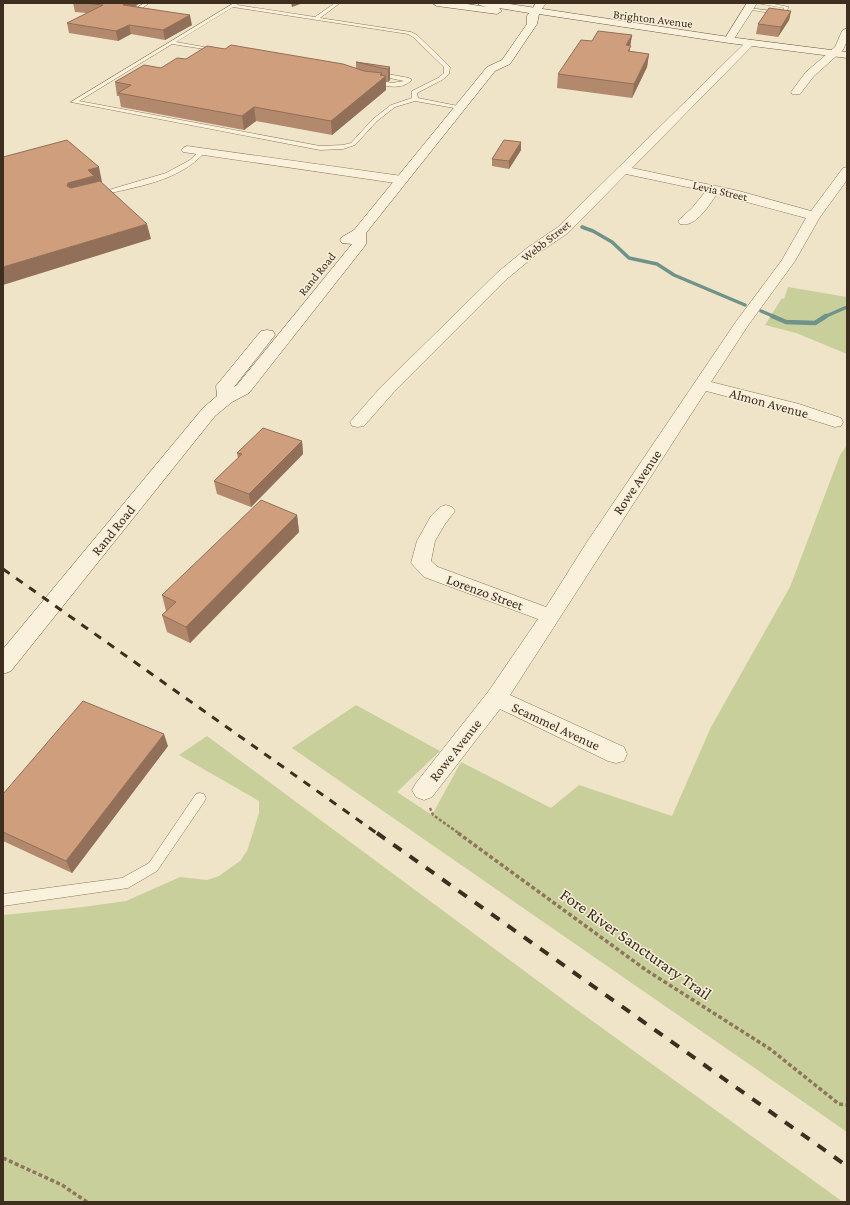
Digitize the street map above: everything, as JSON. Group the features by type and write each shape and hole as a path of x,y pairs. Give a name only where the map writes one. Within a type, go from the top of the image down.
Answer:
{"main road":[{"name":"Brighton Avenue","path":"437,3 536,10 574,23 847,55"},
{"name":"Brighton Avenue","path":"483,3 726,40"},
{"path":"521,22 536,10"},
{"name":"Rand Road","path":"3,665 209,412 226,398 243,389 359,244 359,233 460,107 491,69 506,62 532,24 536,10"},
{"path":"553,24 574,23"},
{"path":"527,32 542,26"},
{"name":"Rand Road","path":"491,69 489,60 494,54"}],"street":[{"path":"726,40 750,6"},
{"path":"796,92 810,74 839,48 847,31"},
{"name":"Webb Street","path":"358,422 387,390 503,275 532,251 563,230 750,43"},
{"path":"186,150 402,180"},
{"name":"Levia Street","path":"624,170 714,189 790,208 814,216"},
{"name":"Rowe Avenue","path":"424,790 496,698 742,323 788,261 814,216 847,171"},
{"path":"685,221 697,211 714,189"},
{"name":"Almon Avenue","path":"702,385 793,408 834,422"},
{"name":"Lorenzo Street","path":"446,511 438,520 426,541 421,563 431,572 551,616"},
{"name":"Scammel Avenue","path":"496,698 616,754"}],"lane":[{"path":"146,3 136,11 152,13"},
{"path":"316,19 336,4 341,3"},
{"path":"750,6 783,14 787,7 759,3"},
{"path":"415,99 414,92 440,79 447,73 447,67 410,33 316,19 235,4 74,102 320,148 344,147 353,144 375,120 393,106 415,99 460,107"},
{"path":"198,21 206,22"},
{"path":"172,43 220,51"},
{"path":"364,80 394,85 405,83 409,80 372,74"},
{"path":"88,196 165,176 187,166 202,152"},
{"path":"3,900 124,884 154,867 200,798"}],"path":[{"name":"Fore River Sancturary Trail","path":"424,790 433,815 646,970 770,1049 839,1104 847,1105"},
{"path":"3,1158 62,1185 87,1202"}],"green space":[{"path":"788,287 847,297 847,354 796,333 765,325 782,298 784,299"},
{"path":"847,445 847,1132 292,748 356,705 440,751 397,792 432,815 461,762 551,808 579,785 672,816 711,727 790,587 840,455"},
{"path":"207,736 573,1007 843,1202 3,1202 3,915 126,901 180,877 207,880 219,876 240,861 247,851 259,813 259,801 179,755"}],"building":[{"path":"84,3 125,3 123,5 190,15 163,30 129,25 116,31 67,23 103,5"},
{"path":"769,8 791,11 781,27 758,24"},
{"path":"598,31 632,35 626,45 631,46 628,51 649,54 634,84 558,74 581,40 592,41"},
{"path":"231,45 343,64 364,71 382,73 380,75 386,76 331,121 254,107 242,116 118,93 131,85 115,82 144,65 161,68 177,58 186,59 207,46 225,49"},
{"path":"356,62 390,67 388,69"},
{"path":"67,140 99,167 88,170 94,176 68,183 67,186 71,188 100,181 147,224 3,267 3,157"},
{"path":"504,140 521,142 509,161 492,159"},
{"path":"263,428 302,441 249,494 214,481 242,454 237,453"},
{"path":"261,500 297,515 186,627 162,615 176,602 162,595"},
{"path":"83,701 164,734 66,861 3,832 3,794"}],"waterway":[{"path":"582,227 593,231 612,242 629,258 657,264 674,275 745,305"},
{"path":"825,316 847,307"},
{"path":"761,311 775,317"},
{"path":"772,316 786,322 815,323 825,316"}],"railway":[{"path":"3,569 378,834"},
{"path":"377,833 847,1166"}]}
